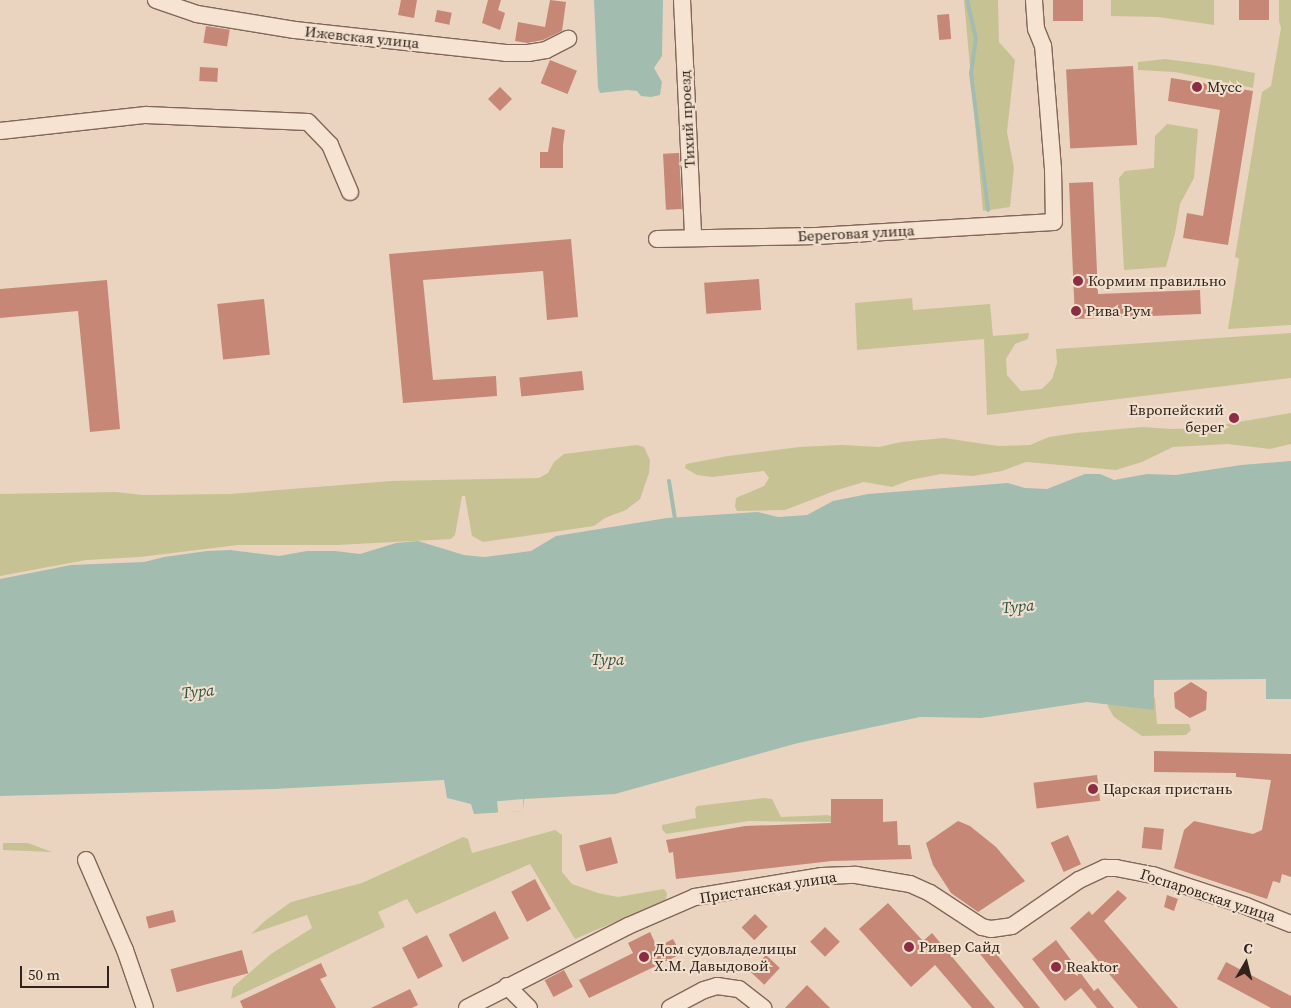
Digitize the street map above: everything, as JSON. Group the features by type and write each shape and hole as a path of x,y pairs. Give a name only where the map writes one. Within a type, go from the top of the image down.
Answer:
{"street":[{"name":"Ижевская улица","path":"156,0 197,14 295,30 506,53 528,53 546,50 568,39"},
{"name":"Тихий проезд","path":"682,0 693,237"},
{"name":"Береговая улица","path":"657,238 817,236 1054,222 1053,170 1043,46 1036,29 1034,0"},
{"path":"0,131 146,115 308,122 330,145 350,192"},
{"path":"86,860 118,932 145,1008"},
{"name":"Госпаровская улица","path":"991,929 1012,926 1079,880 1105,868 1116,868 1153,875 1246,906 1291,924"},
{"name":"Пристанская улица","path":"467,1008 628,926 695,897 822,876 856,875 910,884 930,893 982,927 991,929"},
{"path":"507,986 529,1008"},
{"path":"670,1008 704,990 717,986 739,989 763,1008"}],"shaded area":[{"path":"964,0 998,0 999,42 1015,60 1007,132 1014,168 1010,207 983,211"},
{"path":"1111,0 1214,0 1214,25 1158,17 1111,16"},
{"path":"1279,0 1291,0 1291,325 1228,329 1239,259 1235,257 1262,92 1271,86 1281,28"},
{"path":"1165,59 1255,73 1253,88 1175,72 1138,70 1138,62"},
{"path":"1167,124 1198,129 1194,178 1180,204 1166,267 1124,270 1119,178 1125,171 1154,168 1155,136"},
{"path":"912,298 913,310 990,304 993,336 1029,333 1028,339 1015,344 1006,359 1007,375 1021,391 1042,389 1052,379 1057,363 1056,349 1291,333 1291,378 987,415 984,339 857,350 855,303"},
{"path":"1291,413 1291,444 1270,449 1228,444 1173,447 1142,462 1116,470 1026,462 1002,471 973,476 941,474 910,480 892,487 864,482 785,510 737,511 735,507 736,498 764,486 769,478 764,471 712,477 697,475 685,468 686,464 728,456 799,447 842,445 879,447 901,442 944,438 998,446 1030,445 1049,437 1076,433 1142,427 1172,429 1203,428"},
{"path":"637,445 644,447 650,460 649,473 640,499 626,510 605,518 594,526 483,542 472,536 465,496 462,496 455,535 451,539 337,545 238,545 140,557 86,560 0,576 0,494 116,492 142,495 230,494 391,481 539,478 548,473 554,462 564,454"},
{"path":"1112,695 1155,698 1157,724 1189,724 1191,730 1186,735 1142,736 1114,717 1108,707 1108,701"},
{"path":"764,798 772,799 781,817 828,815 837,818 836,822 749,821 666,834 662,829 662,825 696,818 695,809 697,806"},
{"path":"555,830 562,835 562,872 572,884 598,893 618,897 664,889 667,893 666,900 575,939 530,864 416,914 407,899 378,912 385,927 231,999 233,987 271,954 312,928 307,915 251,934 266,920 291,902 362,883 463,837 468,839 472,853"},
{"path":"3,843 28,843 52,852 3,850"}],"water":[{"path":"594,0 663,0 662,56 654,68 662,82 660,95 651,97 641,96 637,91 627,90 600,93 598,88"},
{"name":"Тура","path":"1291,461 1291,699 1266,699 1266,679 1154,680 1154,710 1087,702 981,718 920,717 798,743 615,794 524,799 524,811 474,814 471,804 447,798 444,780 274,789 0,796 0,579 71,565 144,562 207,551 230,550 279,556 307,551 335,551 360,554 396,543 418,541 464,555 484,557 531,551 556,536 667,518 758,512 778,517 807,515 833,501 868,494 1008,483 1025,488 1047,489 1085,474 1100,474 1114,480 1147,474 1176,475 1241,465"}],"pier":[{"path":"523,799 524,811 498,813 497,801"}],"building":[{"path":"401,0 417,0 414,18 398,15"},
{"path":"488,0 501,0 498,10 505,13 500,30 482,23"},
{"path":"550,0 566,2 562,31 543,40 527,43 515,41 518,22 545,27"},
{"path":"1053,0 1083,0 1083,21 1053,21"},
{"path":"1239,0 1269,0 1269,20 1239,20"},
{"path":"437,10 452,13 449,25 435,22"},
{"path":"949,14 951,39 939,40 937,15"},
{"path":"206,26 230,30 227,47 203,43"},
{"path":"550,60 577,71 568,94 541,83"},
{"path":"1133,66 1137,145 1070,148 1066,70"},
{"path":"200,67 218,68 217,82 199,81"},
{"path":"1171,78 1253,91 1228,245 1183,238 1187,213 1203,216 1220,110 1168,101"},
{"path":"500,87 512,99 500,111 488,99"},
{"path":"552,127 565,130 563,168 540,168 540,152 548,152"},
{"path":"679,153 682,209 666,210 663,154"},
{"path":"1093,182 1098,294 1200,290 1201,314 1075,319 1069,183"},
{"path":"571,239 578,317 547,320 543,271 423,280 433,380 496,376 497,396 403,403 389,254"},
{"path":"759,279 761,310 706,314 704,283"},
{"path":"107,280 120,429 90,432 78,311 0,318 0,289"},
{"path":"264,299 270,355 223,360 217,304"},
{"path":"582,371 584,390 521,396 519,378"},
{"path":"1191,682 1207,692 1206,710 1190,718 1175,708 1174,693"},
{"path":"1154,751 1291,754 1291,877 1282,874 1280,883 1273,881 1267,899 1174,868 1184,830 1194,821 1253,834 1262,830 1271,780 1236,777 1236,773 1154,772"},
{"path":"1097,775 1100,801 1037,809 1033,783"},
{"path":"831,799 883,799 883,822 897,821 898,845 910,845 912,859 832,861 676,879 673,852 669,853 666,840 745,826 831,823"},
{"path":"958,821 970,826 996,847 1025,881 978,912 951,893 933,865 926,843"},
{"path":"1144,827 1164,829 1162,850 1142,848"},
{"path":"1068,835 1081,864 1064,872 1051,843"},
{"path":"611,837 618,863 586,872 579,846"},
{"path":"535,879 551,909 527,922 511,892"},
{"path":"1118,890 1127,898 1104,921 1178,1008 1138,1008 1070,928 1089,911 1092,915"},
{"path":"1167,895 1178,899 1174,911 1164,907"},
{"name":"Ривер Сайд","path":"888,903 923,941 932,933 995,1008 972,1008 935,965 911,987 859,929"},
{"path":"173,910 176,922 149,928 146,917"},
{"path":"495,911 509,939 463,962 449,935"},
{"path":"755,914 768,927 754,940 742,927"},
{"path":"825,927 840,942 825,957 810,942"},
{"name":"Дом судовладелицы Х.М. Давыдовой","path":"650,932 657,947 673,939 681,954 589,998 579,980 633,953 628,943"},
{"path":"427,935 443,966 418,979 402,948"},
{"path":"1056,940 1094,991 1098,988 1114,1008 1097,1008 1081,988 1065,1001 1032,959"},
{"path":"990,946 1040,1008 1024,1008 980,954"},
{"path":"242,950 248,973 177,992 171,969"},
{"path":"766,955 780,968 764,985 750,972"},
{"path":"1226,962 1291,996 1291,1008 1271,1008 1217,979"},
{"path":"321,963 327,976 320,979 336,1008 243,1008 240,1001"},
{"path":"564,970 573,987 553,997 545,980"},
{"path":"807,985 830,1008 785,1008"},
{"path":"410,989 418,1005 412,1008 371,1008"}],"waterway":[{"path":"967,0 976,38 971,73 988,210"},
{"path":"669,481 675,517"}],"place":[{"name":"Мусс","path":"1197,87"},
{"name":"Кормим правильно","path":"1078,281"},
{"name":"Рива Рум","path":"1076,311"},
{"name":"Европейский берег","path":"1234,418"},
{"name":"Царская пристань","path":"1093,789"},
{"name":"Ривер Сайд","path":"909,947"},
{"name":"Дом судовладелицы Х.М. Давыдовой","path":"644,957"},
{"name":"Reaktor","path":"1056,967"}]}
